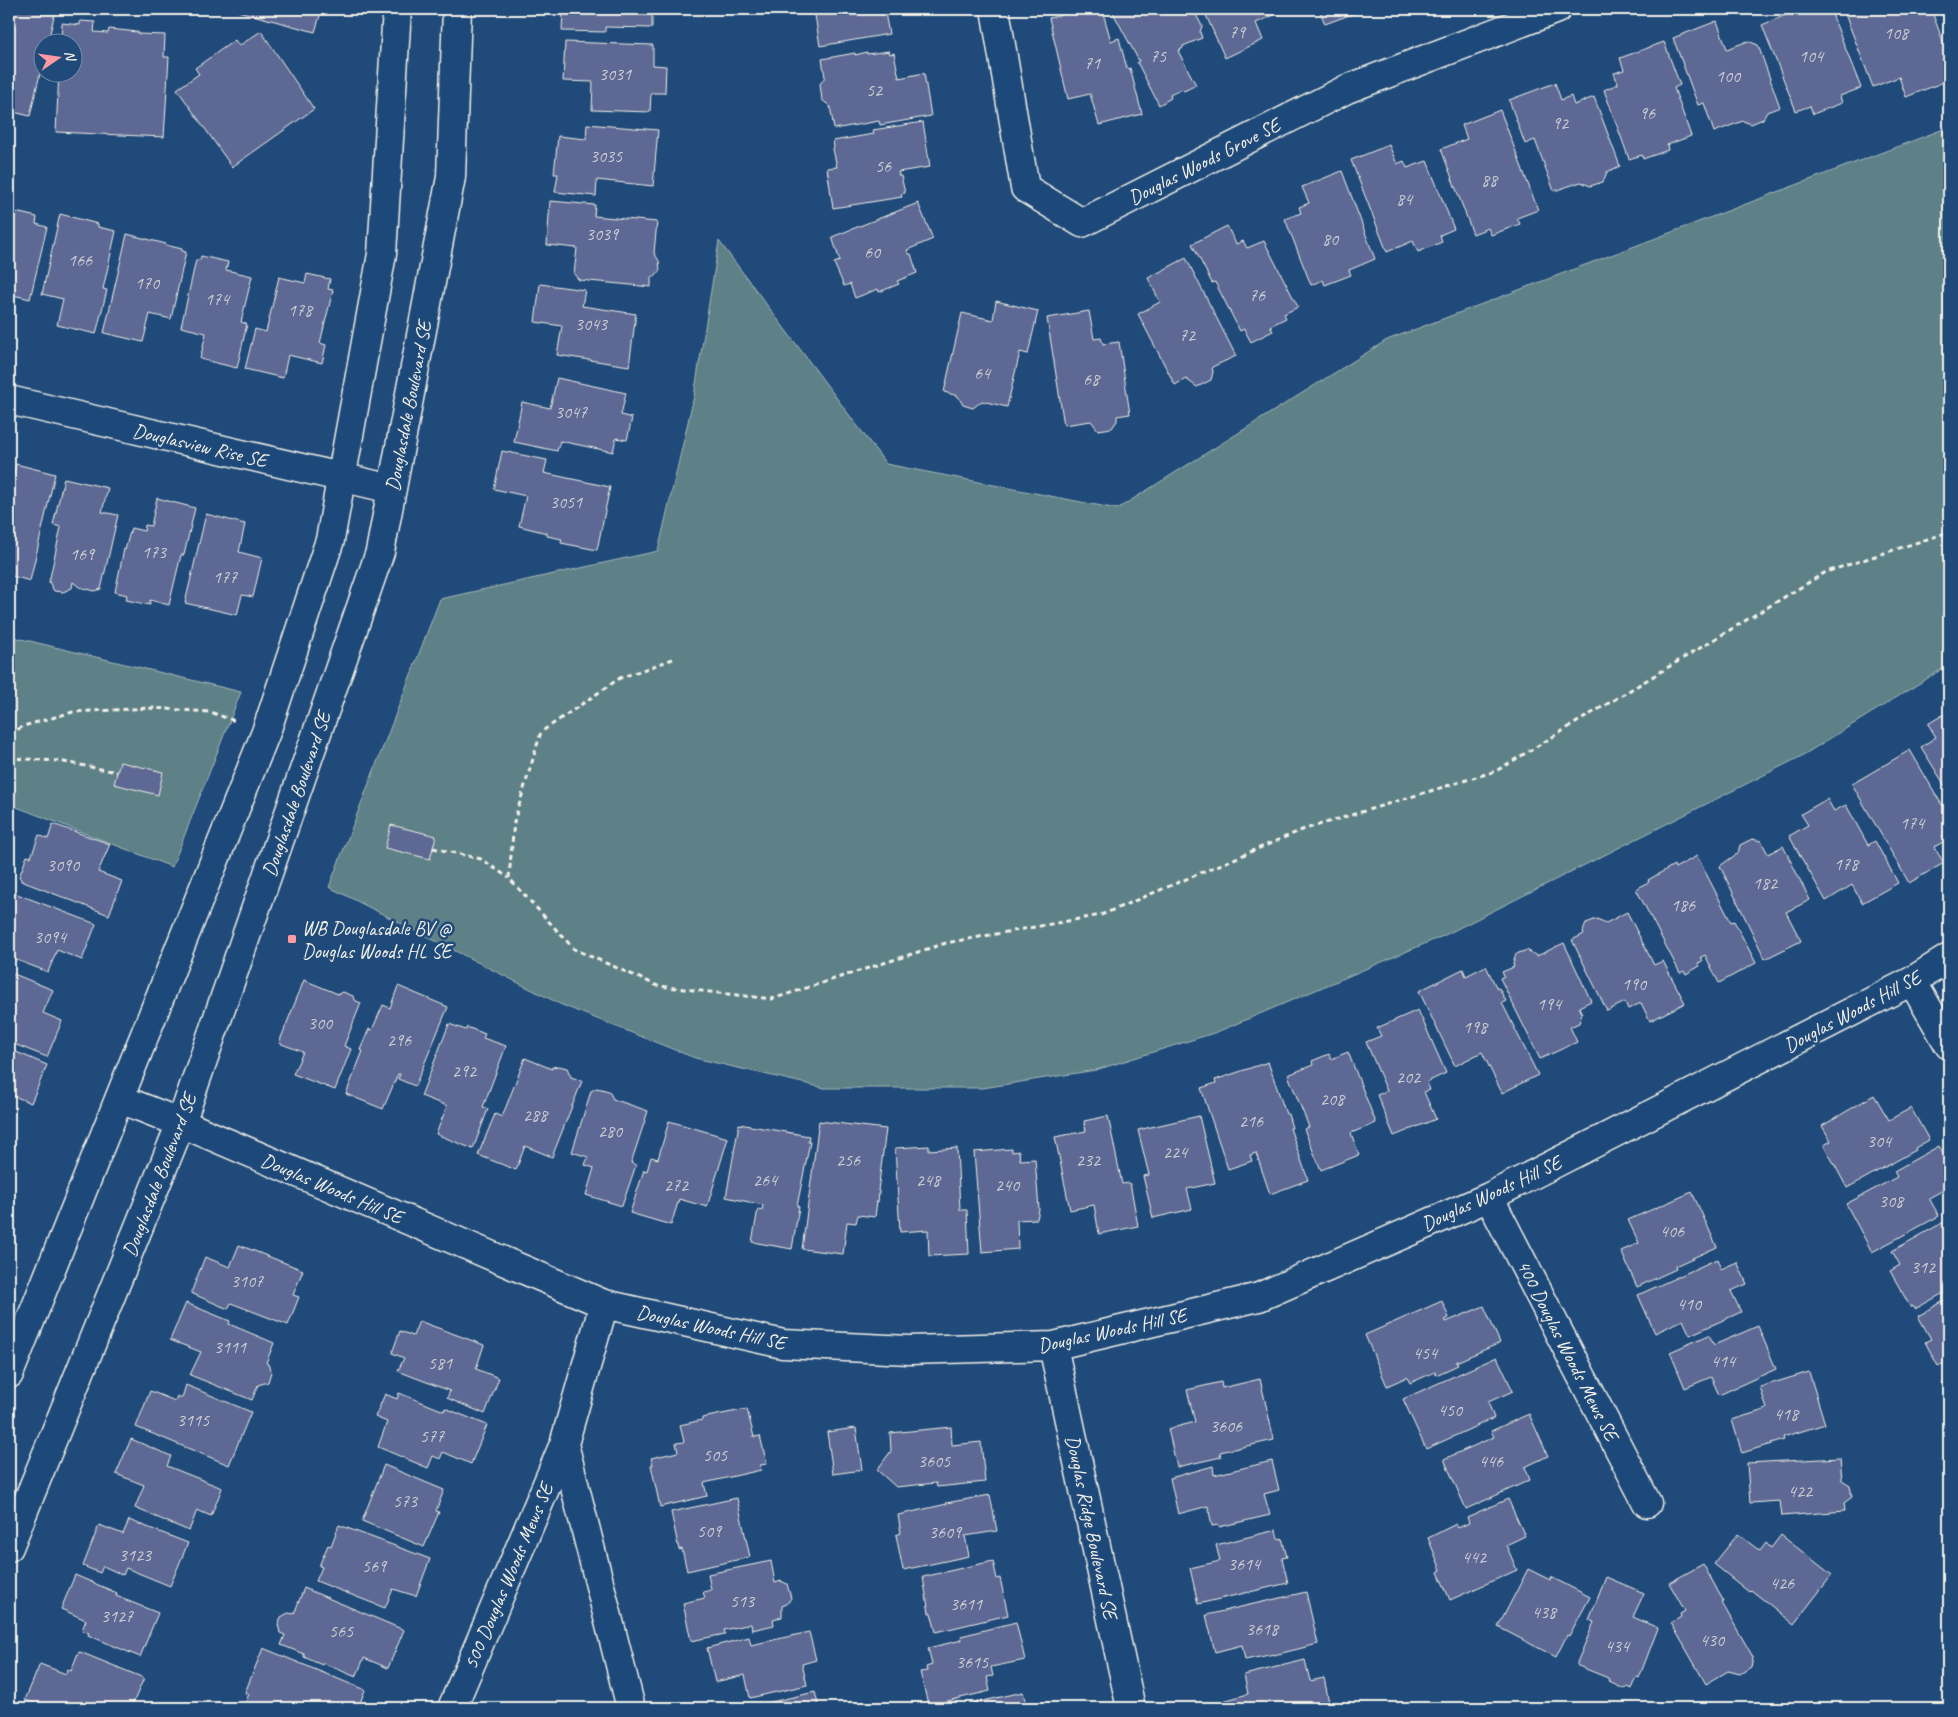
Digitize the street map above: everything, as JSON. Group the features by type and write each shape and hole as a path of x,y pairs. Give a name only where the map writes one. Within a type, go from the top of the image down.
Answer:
{"street":[{"path":"9,1374 266,732 330,540 382,254 397,9"},
{"name":"Douglasdale Boulevard SE","path":"9,1547 181,1123 380,552 451,178 457,9"},
{"name":"Douglas Woods Grove SE","path":"995,9 1025,188 1082,223 1346,89 1557,9"},
{"name":"Douglasview Rise SE","path":"9,400 392,489"},
{"name":"Douglas Woods Hill SE","path":"120,1099 181,1123 604,1304 783,1344 909,1350 1053,1346 1259,1297 1489,1197 1912,981 1949,958"},
{"path":"1912,981 1949,1045"},
{"name":"400 Douglas Woods Mews SE","path":"1489,1197 1647,1503"},
{"name":"500 Douglas Woods Mews SE","path":"452,1708 564,1444 604,1304"},
{"name":"Douglas Ridge Boulevard SE","path":"1053,1346 1131,1708"},
{"name":"500 Douglas Woods Mews SE","path":"564,1444 631,1708"}],"path":[{"path":"433,848 481,859 509,878 574,948 658,986 772,999 946,943 1101,915 1302,830 1496,771 1826,572 1949,532"},
{"path":"509,878 514,822 540,732 620,678 673,659"},
{"path":"9,733 27,725 73,712 152,708 210,712 266,732"},
{"path":"9,758 59,762 117,772"}],"green space":[{"path":"1949,127 1949,665 1800,757 1443,936 1217,1032 1096,1070 983,1088 824,1088 695,1058 562,1005 329,887 440,599 658,551 694,396 719,241 886,464 1117,509 1387,340"},
{"path":"9,636 241,692 172,867 9,804"}],"building":[{"path":"9,9 44,9 55,12 50,32 32,32 32,82 38,82 30,116 9,111"},
{"path":"239,9 322,9 315,32 238,11"},
{"path":"563,9 652,9 652,28 605,27 605,32 562,31"},
{"path":"814,9 901,9 885,13 889,34 820,46"},
{"path":"1086,9 1102,9 1111,41 1119,38 1127,69 1130,68 1142,114 1099,125 1090,94 1068,99 1049,18"},
{"path":"1111,9 1193,9 1202,26 1200,32 1202,38 1183,46 1178,51 1196,85 1170,95 1171,98 1159,105 1137,62 1139,61"},
{"path":"1215,9 1280,9 1281,12 1256,23 1263,40 1225,58 1205,13"},
{"path":"1319,9 1363,9 1363,10 1325,24"},
{"path":"1786,9 1830,9 1861,88 1840,96 1842,103 1813,114 1810,106 1796,111 1762,25 1788,14"},
{"path":"1843,9 1931,9 1949,58 1949,80 1906,97 1899,77 1873,87"},
{"path":"80,21 95,22 94,32 108,33 109,29 138,32 139,34 165,35 164,57 169,57 164,137 56,132 58,82 82,82 82,32 62,32 62,23 80,25"},
{"path":"1717,21 1727,49 1748,41 1758,45 1780,107 1767,112 1763,119 1751,124 1743,121 1714,132 1704,103 1698,105 1673,38"},
{"path":"261,31 314,109 232,167 177,89 199,74 195,68 235,40 239,46"},
{"path":"565,42 653,45 653,65 666,66 665,93 651,93 650,112 592,110 593,82 563,81"},
{"path":"1664,42 1680,85 1674,88 1691,136 1667,145 1668,150 1643,159 1642,155 1629,159 1604,90 1618,84 1614,73 1624,70 1620,58"},
{"path":"889,51 890,54 894,53 899,78 924,73 931,116 880,125 879,121 834,129 830,106 822,100 820,84 825,77 822,59 855,53 855,55 867,52 867,54"},
{"path":"1555,83 1561,100 1571,96 1574,105 1594,97 1620,166 1607,172 1603,182 1590,186 1581,182 1554,191 1535,140 1525,144 1509,100"},
{"path":"1500,110 1538,210 1517,218 1520,224 1491,235 1488,228 1473,234 1441,149 1467,139 1462,125"},
{"path":"923,122 930,167 898,172 899,176 901,176 905,193 901,194 902,197 833,208 827,168 837,167 833,141 874,134 873,130"},
{"path":"587,124 658,130 653,186 597,180 596,196 555,192 558,174 554,174 558,136 586,139"},
{"path":"1389,145 1397,164 1404,161 1407,168 1427,161 1454,229 1440,235 1442,242 1418,252 1413,241 1387,252 1351,160"},
{"path":"1342,171 1375,259 1349,270 1351,275 1325,285 1323,280 1311,285 1285,219 1301,213 1299,207 1309,203 1302,187"},
{"path":"550,201 595,205 594,216 657,222 654,253 659,261 660,270 655,276 651,277 651,287 579,280 574,274 577,248 547,245"},
{"path":"918,203 933,239 907,250 911,254 917,273 897,281 899,284 879,292 878,289 855,298 850,284 844,286 834,263 840,261 832,237"},
{"path":"11,211 37,217 36,224 47,227 30,299 9,294 9,218"},
{"path":"60,214 116,231 103,289 107,290 96,334 57,325 63,299 42,294"},
{"path":"1227,226 1236,244 1243,241 1247,248 1264,241 1298,307 1284,314 1286,318 1270,326 1273,331 1251,342 1244,329 1240,331 1215,282 1212,283 1192,244"},
{"path":"127,234 166,244 186,252 171,319 150,314 143,342 104,333"},
{"path":"201,256 228,262 226,270 252,276 241,322 247,324 237,368 200,359 206,333 181,327 196,260 200,260"},
{"path":"1186,258 1236,356 1212,367 1211,380 1197,387 1186,379 1175,385 1138,314 1160,302 1148,278"},
{"path":"307,274 330,279 328,289 333,290 320,343 326,345 322,363 288,355 283,378 245,369 255,329 266,332 279,277 305,283"},
{"path":"540,284 585,290 582,306 636,314 629,366 557,355 562,326 535,322"},
{"path":"996,301 1038,311 1028,354 1020,352 1007,407 982,401 973,408 963,405 958,396 944,392 962,313 993,320"},
{"path":"1089,311 1094,339 1101,338 1103,344 1119,342 1130,414 1117,416 1117,421 1112,428 1098,430 1091,421 1064,425 1047,318"},
{"path":"557,378 626,393 621,415 632,418 627,440 616,438 613,452 560,441 557,451 514,442 522,402 550,408"},
{"path":"502,451 547,460 544,473 610,487 597,550 561,543 562,539 519,526 526,496 494,489"},
{"path":"16,464 55,474 30,581 9,575 9,491"},
{"path":"64,478 108,488 102,512 118,515 101,589 95,591 79,587 73,582 72,588 63,592 54,591 49,582 61,527 53,525"},
{"path":"157,498 195,508 184,555 181,555 169,605 150,600 150,605 126,600 127,595 115,592 124,549 131,528 144,531 145,525 151,526"},
{"path":"206,514 245,524 239,552 262,558 253,597 242,595 237,615 185,603"},
{"path":"1949,711 1949,792 1921,747 1936,737 1928,724"},
{"path":"1910,750 1949,815 1949,832 1942,836 1945,841 1934,847 1944,863 1909,883 1852,784"},
{"path":"120,762 163,772 158,795 114,784"},
{"path":"1827,799 1834,811 1846,805 1868,845 1875,841 1898,883 1862,903 1852,885 1826,901 1789,836 1808,825 1801,814"},
{"path":"53,824 110,844 98,872 122,881 109,915 21,881 19,877 27,856 31,857 39,835 48,839"},
{"path":"391,825 436,836 430,859 385,848"},
{"path":"1752,839 1761,841 1768,854 1783,846 1810,900 1786,912 1801,941 1765,959 1720,866 1738,853 1740,845"},
{"path":"1697,856 1731,922 1734,921 1756,963 1719,983 1705,955 1701,957 1703,961 1698,963 1700,966 1686,974 1684,971 1680,973 1636,889 1674,865 1675,868"},
{"path":"9,891 96,924 82,960 57,950 48,972 9,957"},
{"path":"1627,912 1654,965 1663,961 1685,1003 1650,1021 1641,1003 1628,1009 1625,1002 1607,1011 1572,940 1584,934 1586,923 1597,919 1606,923"},
{"path":"1564,943 1591,1001 1579,1007 1582,1014 1579,1023 1570,1027 1577,1042 1540,1059 1500,978 1504,976 1502,972 1514,967 1516,954 1527,950 1537,956"},
{"path":"1486,966 1497,989 1499,988 1506,1001 1502,1003 1538,1075 1502,1093 1482,1052 1455,1066 1419,991 1463,969 1466,976"},
{"path":"9,972 53,990 43,1013 62,1021 47,1057 9,1042"},
{"path":"304,980 338,994 343,992 353,996 356,1001 361,1003 344,1046 351,1049 335,1090 293,1074 303,1052 279,1043"},
{"path":"398,986 448,1007 415,1086 398,1079 400,1074 398,1074 383,1109 346,1094 363,1051 360,1050 369,1029 372,1030 383,1005 390,1008"},
{"path":"1418,1010 1446,1073 1427,1082 1430,1090 1424,1092 1436,1119 1394,1136 1377,1095 1387,1091 1366,1042 1381,1036 1377,1028"},
{"path":"449,1024 466,1030 467,1027 485,1034 483,1038 506,1046 483,1107 488,1109 473,1149 436,1134 447,1106 421,1096"},
{"path":"9,1049 47,1065 31,1103 9,1094"},
{"path":"1348,1052 1376,1123 1351,1133 1359,1155 1321,1170 1304,1129 1309,1127 1288,1075 1313,1065 1312,1061 1329,1054 1331,1059"},
{"path":"525,1058 552,1069 552,1067 559,1066 567,1068 571,1077 582,1081 552,1157 525,1146 516,1170 478,1155 495,1114 502,1117"},
{"path":"1268,1062 1286,1114 1288,1114 1292,1128 1290,1128 1308,1180 1270,1194 1256,1153 1250,1155 1252,1161 1228,1169 1201,1088 1216,1083 1215,1080"},
{"path":"597,1088 609,1091 613,1099 648,1111 631,1163 636,1165 622,1206 586,1195 594,1168 585,1165 588,1157 572,1152 591,1091"},
{"path":"1874,1095 1889,1120 1911,1108 1929,1140 1915,1148 1916,1150 1847,1188 1824,1145 1831,1141 1822,1126"},
{"path":"1108,1116 1122,1184 1130,1183 1138,1226 1099,1234 1094,1205 1070,1210 1055,1137 1086,1131 1084,1121"},
{"path":"1199,1116 1215,1183 1187,1189 1192,1209 1153,1218 1143,1176 1149,1175 1138,1130"},
{"path":"669,1121 728,1138 707,1207 679,1199 671,1225 630,1213 644,1170 647,1171 651,1157 658,1159"},
{"path":"819,1121 886,1129 875,1217 858,1215 856,1223 847,1222 843,1254 802,1249"},
{"path":"739,1124 809,1136 808,1142 810,1142 797,1206 799,1207 792,1249 752,1242 758,1209 762,1210 763,1205 726,1197"},
{"path":"929,1146 929,1150 957,1148 960,1210 967,1210 969,1254 929,1256 928,1230 900,1232 895,1148"},
{"path":"1939,1146 1949,1165 1949,1187 1929,1198 1939,1216 1872,1252 1846,1204 1897,1177 1894,1171"},
{"path":"1012,1149 1012,1152 1019,1151 1020,1160 1035,1159 1039,1209 1037,1219 1017,1220 1018,1249 982,1252 974,1152"},
{"path":"1692,1192 1717,1247 1675,1266 1676,1269 1637,1287 1621,1251 1639,1243 1628,1220"},
{"path":"1944,1222 1949,1230 1949,1290 1915,1309 1913,1306 1911,1308 1890,1271 1900,1265 1892,1251"},
{"path":"239,1245 303,1270 293,1295 299,1297 288,1325 231,1303 228,1309 191,1293 205,1257 230,1267"},
{"path":"1717,1259 1721,1269 1737,1262 1747,1284 1731,1291 1741,1312 1690,1335 1683,1320 1655,1333 1638,1295"},
{"path":"1949,1298 1948,1369 1945,1363 1938,1366 1925,1342 1931,1339 1918,1316"},
{"path":"1442,1301 1449,1318 1445,1320 1446,1322 1484,1306 1500,1343 1456,1362 1458,1365 1436,1375 1435,1372 1410,1383 1407,1377 1387,1386 1365,1335"},
{"path":"186,1303 230,1321 229,1324 274,1343 266,1363 271,1372 268,1382 258,1385 252,1400 190,1375 201,1352 170,1340"},
{"path":"419,1321 484,1345 476,1369 499,1378 485,1414 447,1398 450,1391 398,1371 404,1358 392,1353 400,1331 413,1336"},
{"path":"1758,1326 1776,1369 1719,1395 1711,1377 1685,1388 1670,1352 1709,1335 1714,1345"},
{"path":"1497,1357 1513,1391 1488,1402 1494,1418 1426,1449 1403,1399"},
{"path":"1809,1372 1825,1424 1783,1437 1784,1440 1742,1453 1732,1420 1767,1409 1760,1387"},
{"path":"1260,1379 1274,1440 1220,1452 1221,1457 1177,1467 1168,1429 1195,1422 1187,1390 1221,1382 1222,1388"},
{"path":"1949,1380 1949,1397 1942,1384"},
{"path":"186,1385 251,1412 229,1465 136,1427 150,1391 175,1401 177,1396 182,1398"},
{"path":"399,1393 444,1411 445,1408 487,1425 471,1464 443,1452 440,1459 433,1456 428,1468 378,1447 387,1422 375,1417 385,1394 397,1399"},
{"path":"747,1409 754,1437 760,1436 767,1464 760,1465 761,1470 704,1483 707,1496 660,1507 651,1458 678,1452 676,1443 684,1442 680,1425 702,1420 702,1418"},
{"path":"1529,1414 1548,1456 1525,1467 1530,1480 1466,1509 1444,1459 1494,1437 1491,1431"},
{"path":"951,1427 952,1445 981,1442 985,1482 937,1487 936,1483 896,1487 877,1470 891,1451 890,1433"},
{"path":"856,1428 862,1470 833,1474 827,1432"},
{"path":"131,1439 171,1456 167,1466 222,1488 211,1516 197,1510 189,1531 135,1508 144,1485 116,1474"},
{"path":"1840,1458 1842,1480 1850,1485 1852,1497 1844,1503 1845,1511 1782,1516 1780,1501 1750,1503 1747,1463"},
{"path":"1272,1461 1279,1490 1264,1494 1270,1515 1219,1527 1218,1525 1212,1526 1208,1506 1178,1514 1170,1478 1213,1466 1214,1475"},
{"path":"384,1465 444,1490 436,1511 439,1512 424,1547 362,1521"},
{"path":"990,1495 997,1531 965,1536 969,1556 903,1570 896,1535 901,1533 898,1515 946,1503"},
{"path":"737,1498 750,1557 687,1571 682,1549 679,1550 671,1512"},
{"path":"1508,1499 1525,1536 1506,1545 1517,1570 1450,1600 1438,1572 1441,1570 1428,1538 1456,1524 1458,1528 1469,1523 1467,1517"},
{"path":"129,1520 188,1543 170,1586 126,1568 123,1575 103,1566 100,1573 83,1566 99,1525 123,1534"},
{"path":"339,1525 430,1559 416,1596 393,1589 385,1608 316,1581 322,1567 319,1566 328,1545 331,1546"},
{"path":"1276,1530 1278,1539 1282,1538 1287,1557 1282,1558 1288,1583 1198,1604 1190,1568 1220,1561 1216,1545"},
{"path":"1738,1534 1760,1551 1766,1543 1771,1548 1781,1535 1832,1575 1794,1624 1714,1564"},
{"path":"771,1561 775,1583 781,1581 787,1584 791,1598 787,1604 782,1606 782,1617 773,1619 774,1625 752,1630 751,1624 724,1630 725,1634 691,1641 683,1603 705,1598 703,1592 711,1590 708,1574"},
{"path":"993,1561 997,1579 1000,1578 1008,1615 936,1632 931,1613 929,1613 923,1577"},
{"path":"1703,1564 1724,1602 1722,1603 1753,1657 1751,1667 1740,1674 1728,1671 1706,1684 1671,1623 1681,1617 1680,1614 1685,1611 1669,1583"},
{"path":"1528,1569 1550,1580 1551,1577 1590,1597 1556,1657 1498,1627"},
{"path":"75,1575 117,1593 116,1596 158,1613 140,1657 88,1635 89,1633 82,1630 86,1620 61,1609"},
{"path":"1606,1577 1644,1593 1633,1617 1658,1628 1639,1678 1637,1677 1632,1689 1628,1687 1624,1689 1609,1682 1608,1678 1576,1665 1594,1622 1589,1620"},
{"path":"304,1588 404,1630 388,1668 364,1658 356,1677 323,1663 322,1665 304,1657 304,1654 281,1645 285,1635 280,1633 278,1624 281,1617 288,1613 294,1614"},
{"path":"1306,1592 1318,1644 1245,1660 1242,1645 1215,1652 1206,1615"},
{"path":"1016,1622 1025,1660 991,1667 993,1676 987,1677 990,1691 928,1704 920,1672 927,1671 926,1667 932,1665 928,1648 962,1640 961,1636"},
{"path":"809,1632 816,1660 802,1664 807,1685 750,1698 745,1675 715,1682 707,1648 749,1637 751,1645"},
{"path":"263,1648 365,1690 358,1708 243,1708 249,1694 245,1693 246,1690"},
{"path":"80,1652 144,1678 131,1708 47,1708 25,1700 40,1664 66,1674 67,1669 71,1671"},
{"path":"1305,1660 1310,1681 1324,1678 1330,1707 1225,1708 1223,1701 1248,1694 1244,1675"},
{"path":"815,1692 819,1708 745,1708"},
{"path":"1023,1692 1027,1708 961,1708 961,1706"},
{"path":"1927,1704 1949,1706 1949,1708 1927,1708"}],"place":[{"name":"WB Douglasdale BV @ Douglas Woods HL SE","path":"292,939"}]}
